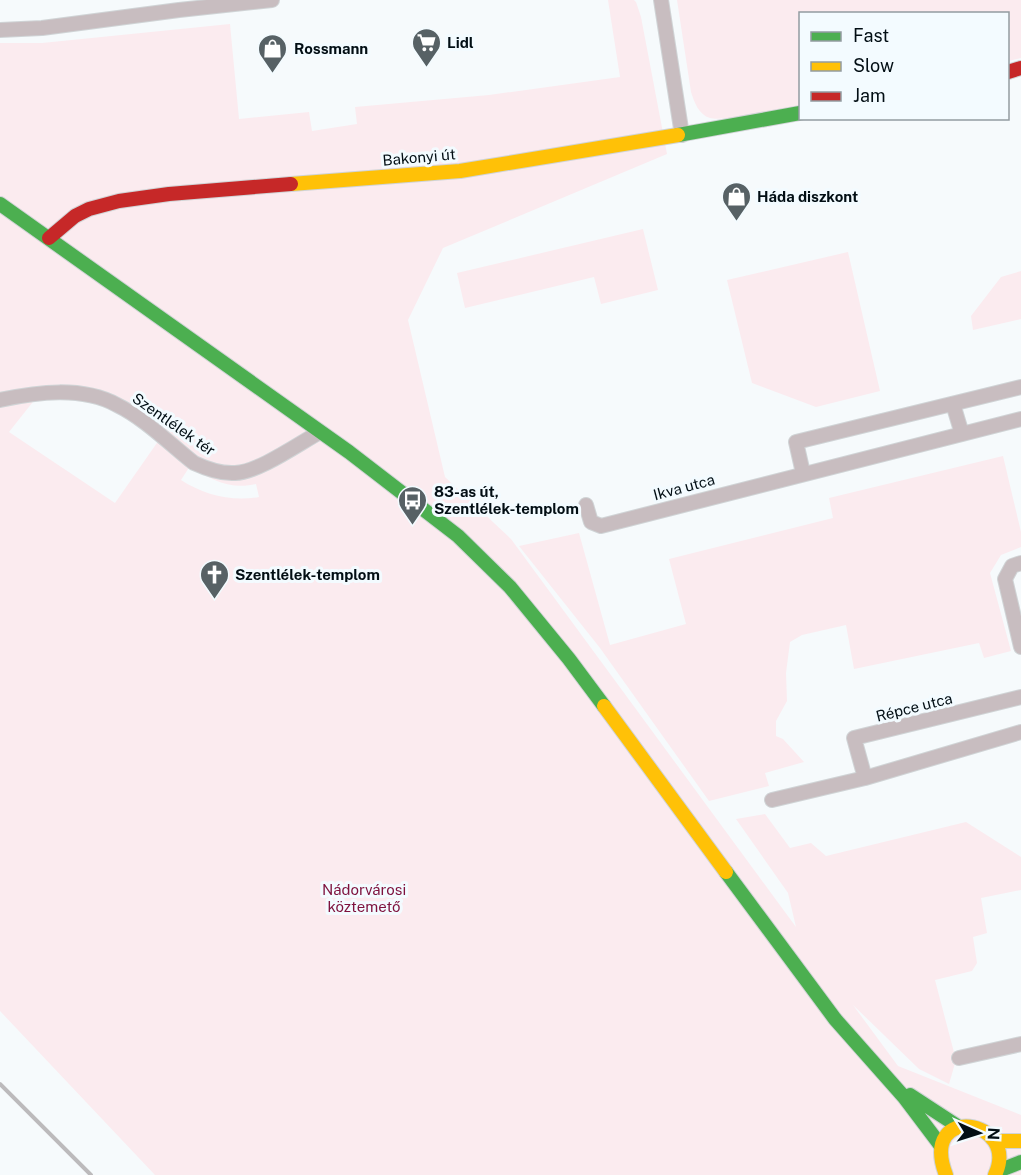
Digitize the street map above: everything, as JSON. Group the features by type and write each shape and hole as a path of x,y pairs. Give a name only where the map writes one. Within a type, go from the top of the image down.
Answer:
{"main road":[{"name":"Bakonyi út","path":"49,238 60,225 88,208 123,200 169,194 459,171 799,113"},
{"path":"0,204 349,452 458,536 510,587 569,659 835,1019 928,1125 941,1146"},
{"path":"889,1081 959,1127"},
{"path":"946,1175 939,1156 941,1146 946,1137 959,1127 973,1125 983,1127 998,1141 1001,1161 996,1173"},
{"path":"998,1141 1021,1141"},
{"path":"996,1173 1021,1162"}],"street":[{"path":"0,30 42,28 199,4 272,0"},
{"path":"661,0 682,135"},
{"path":"803,473 796,442 1021,387"},
{"name":"Szentlélek tér","path":"0,400 51,392 109,401 129,412 194,463 222,473 237,473 269,462 320,432"},
{"path":"953,404 962,434"},
{"name":"Ikva utca","path":"586,505 591,522 601,526 1021,419"},
{"path":"1021,563 1012,566 1005,579 1021,647"},
{"name":"Répce utca","path":"865,778 854,738 1021,697"},
{"path":"772,800 865,778 1021,732"},
{"path":"959,1058 1021,1044"}],"green space":[{"name":"Nádorvárosi köztemető","path":"608,0 634,0 641,17 667,154 443,248 408,320 445,477 511,539 796,927 788,893 736,819 765,814 790,848 811,843 826,856 966,822 1021,857 1021,890 981,898 987,933 973,937 977,963 972,971 935,980 956,1060 949,1084 919,1069 853,1005 898,1066 1021,1115 1021,1175 155,1175 0,1011 0,43 42,43 230,24 239,119 309,112 312,131 357,124 355,107 489,95 620,77","holes":["36,398 70,399 104,406 129,418 159,440 115,503 9,432","190,466 205,476 229,485 256,484 259,497 229,498 199,490 181,480"]},
{"path":"677,0 1021,0 1021,58 1009,61 1009,12 799,12 799,106 717,119 710,118 700,111 691,92"},
{"path":"643,229 658,290 601,304 594,277 465,308 457,273"},
{"path":"848,252 880,391 816,407 752,383 727,280"},
{"path":"1021,271 1021,319 973,330 971,316 1001,277"},
{"path":"1003,456 1021,532 1021,547 1001,555 990,573 1011,651 984,658 979,643 854,669 846,625 802,635 790,642 786,673 787,701 776,721 776,736 783,739 804,762 765,773 769,786 709,801 600,648 519,546 579,533 610,645 686,624 669,559 833,518 829,498"}],"railway":[{"path":"0,1084 91,1175"}],"traffic: fast":[{"path":"678,135 799,113"},
{"path":"0,204 349,452 458,536 510,587 604,706"},
{"path":"726,872 835,1019 904,1097 941,1146"},
{"path":"910,1095 959,1127"},
{"path":"998,1171 1021,1162"}],"traffic: slow":[{"path":"291,184 460,171 678,135"},
{"path":"604,706 726,872"},
{"path":"946,1175 941,1152 946,1136 956,1128 970,1127 984,1131 994,1141 999,1156 995,1175"},
{"path":"998,1141 1021,1141"}],"traffic: jam":[{"path":"1009,72 1021,68"},
{"path":"49,238 75,216 89,209 119,201 169,194 291,184"}],"place":[{"name":"Lidl","path":"426,68"},
{"name":"Rossmann","path":"273,74"},
{"name":"Háda diszkont","path":"736,222"},
{"name":"83-as út, Szentlélek-templom","path":"413,526"},
{"name":"Szentlélek-templom","path":"214,600"}]}
